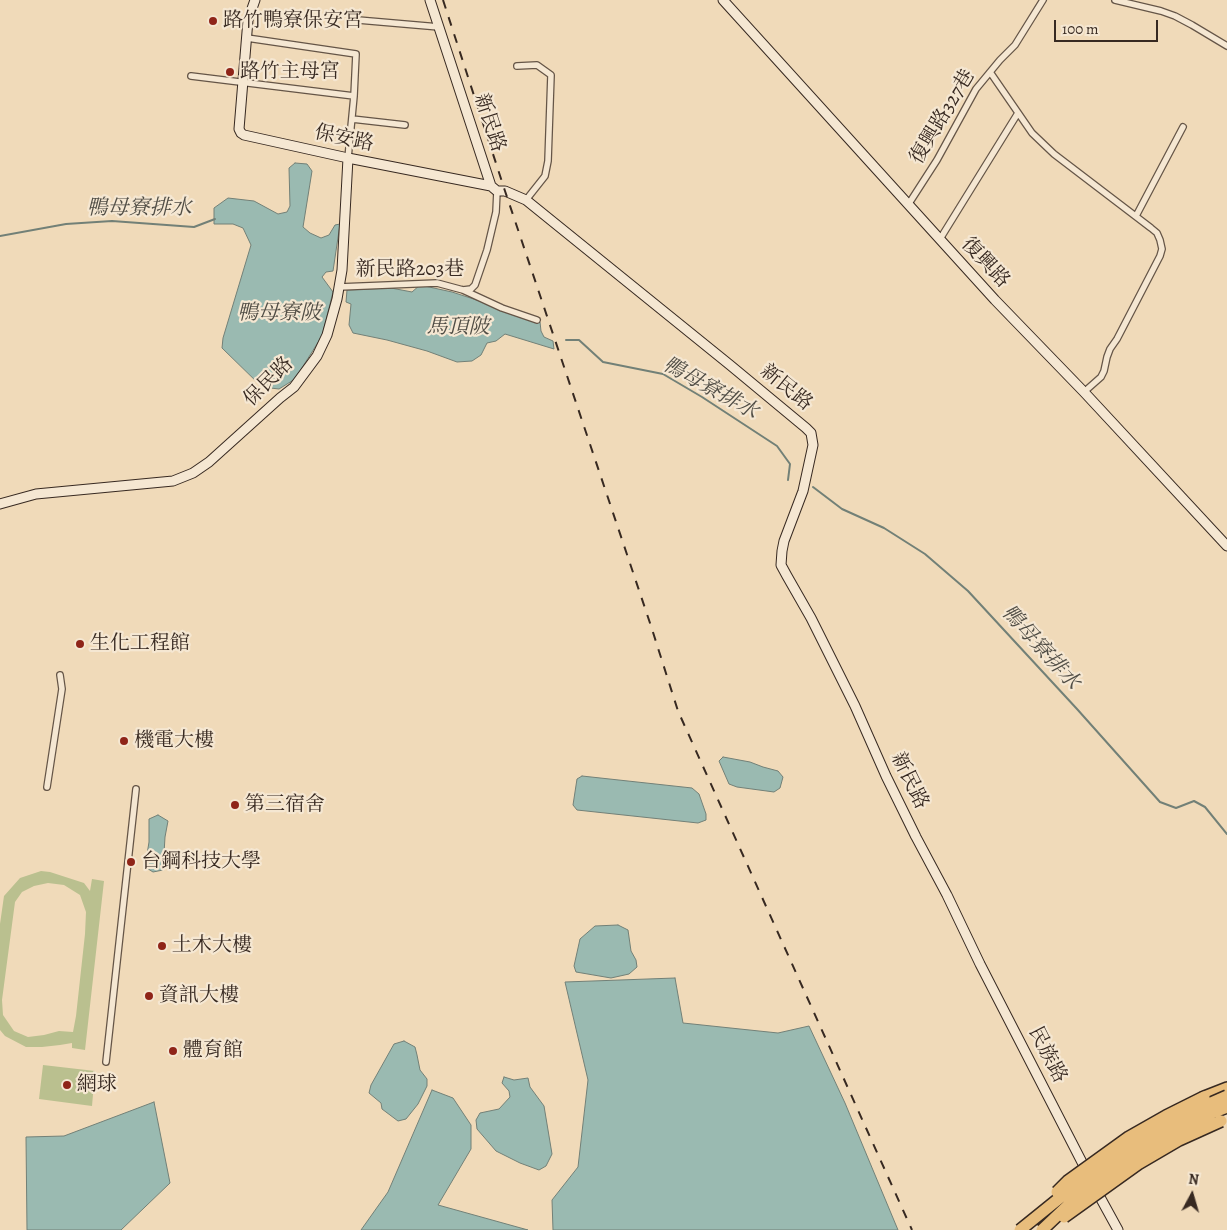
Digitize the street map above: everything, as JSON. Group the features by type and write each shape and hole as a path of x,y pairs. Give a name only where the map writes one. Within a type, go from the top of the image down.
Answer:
{"highway":[{"path":"1020,1230 1068,1181 1121,1142 1166,1116 1227,1088"},
{"path":"1020,1230 1077,1184 1135,1143 1210,1103 1227,1096"},
{"path":"1042,1230 1079,1194 1139,1152 1227,1106"},
{"path":"1046,1230 1138,1164 1179,1140 1224,1120"}],"street":[{"name":"保安路","path":"255,0 248,20 239,129 244,135 494,189"},
{"name":"新民路","path":"430,0 494,189 505,191 526,200 738,372 811,434 813,445 811,454 802,492 784,541 782,564 855,706 890,784 947,895"},
{"name":"復興路","path":"723,0 995,300 1084,392 1227,546"},
{"name":"復興路327巷","path":"908,205 937,160 976,89 1015,45 1043,0"},
{"path":"1115,0 1175,16 1192,24 1227,46"},
{"path":"358,20 439,27"},
{"name":"保民路","path":"0,504 36,494 172,481 193,473 209,462 294,387 317,356 327,334 342,270 356,54 247,38"},
{"path":"517,66 537,65 551,75 548,161 545,176 526,200"},
{"path":"990,72 1032,133 1054,154 1157,233 1162,249 1117,339 1110,349 1104,371 1084,392"},
{"path":"192,76 354,96"},
{"path":"940,239 1018,113"},
{"path":"352,119 405,125"},
{"path":"1136,216 1183,127"},
{"name":"新民路203巷","path":"339,287 437,283 463,290 471,288 475,284 487,250 496,212 494,189"},
{"path":"463,290 502,308 536,320"},
{"path":"47,787 62,689 60,675"},
{"path":"106,1062 136,789"},
{"name":"民族路","path":"947,895 980,964 1118,1230"}],"green space":[{"path":"41,871 50,872 84,883 90,891 92,879 104,881 85,1050 72,1048 72,1043 26,1047 5,1036 0,1030 0,924 4,896 20,878","holes":["48,883 64,885 80,895 86,912 73,1032 59,1031 28,1037 14,1031 3,1015 2,1000 15,902 22,892 34,886"]},
{"name":"網球","path":"43,1065 95,1071 92,1106 39,1099"}],"water":[{"name":"鴨母寮陂","path":"295,163 307,164 312,171 303,227 321,238 329,235 335,225 340,224 333,271 326,272 322,277 333,292 322,336 295,379 279,389 262,387 222,348 223,338 251,245 243,228 233,224 214,224 214,208 228,198 254,201 278,214 287,212 290,206 289,168"},
{"name":"馬頂陂","path":"420,285 452,292 540,322 544,337 553,341 554,349 505,334 496,341 487,343 481,355 472,361 457,362 427,351 353,333 349,325 351,304 346,302 347,290 391,288 412,292"},
{"path":"723,757 750,762 778,771 783,777 780,788 774,792 737,787 729,784 719,761"},
{"path":"582,776 692,788 699,794 706,814 706,820 698,823 577,810 573,805 577,779"},
{"path":"158,815 168,821 163,870 153,872 145,867 149,842 149,819"},
{"path":"618,925 628,930 631,951 636,960 637,967 629,974 611,978 576,972 574,966 580,939 595,926"},
{"path":"675,978 683,1023 778,1033 809,1026 845,1103 898,1230 553,1230 552,1200 578,1167 588,1080 565,982"},
{"path":"404,1041 415,1047 420,1070 427,1079 427,1086 418,1104 406,1119 398,1121 382,1109 381,1103 369,1093 371,1085 394,1044"},
{"path":"504,1077 514,1080 528,1078 530,1087 544,1106 552,1154 546,1166 539,1170 496,1151 477,1129 476,1120 480,1113 499,1109 510,1097 509,1091 502,1083"},
{"path":"432,1090 453,1098 471,1125 471,1149 438,1205 528,1230 361,1230 388,1192"},
{"path":"154,1102 170,1183 121,1230 27,1230 26,1137 64,1136"}],"waterway":[{"name":"鴨母寮排水","path":"0,236 66,224 112,221 194,227 215,219"},
{"name":"鴨母寮排水","path":"566,340 579,340 603,362 663,374 702,397 777,446 790,464 788,480"},
{"name":"鴨母寮排水","path":"813,487 842,509 884,528 925,554 968,591 1160,802 1176,808 1194,801 1205,807 1227,834"}],"railway":[{"path":"443,0 678,711 912,1230"}],"place":[{"name":"路竹鴨寮保安宮","path":"213,21"},
{"name":"路竹主母宮","path":"230,72"},
{"name":"生化工程館","path":"80,644"},
{"name":"機電大樓","path":"124,741"},
{"name":"第三宿舍","path":"235,805"},
{"name":"台鋼科技大學","path":"131,862"},
{"name":"土木大樓","path":"162,946"},
{"name":"資訊大樓","path":"149,996"},
{"name":"體育館","path":"173,1051"},
{"name":"網球","path":"67,1085"}]}
